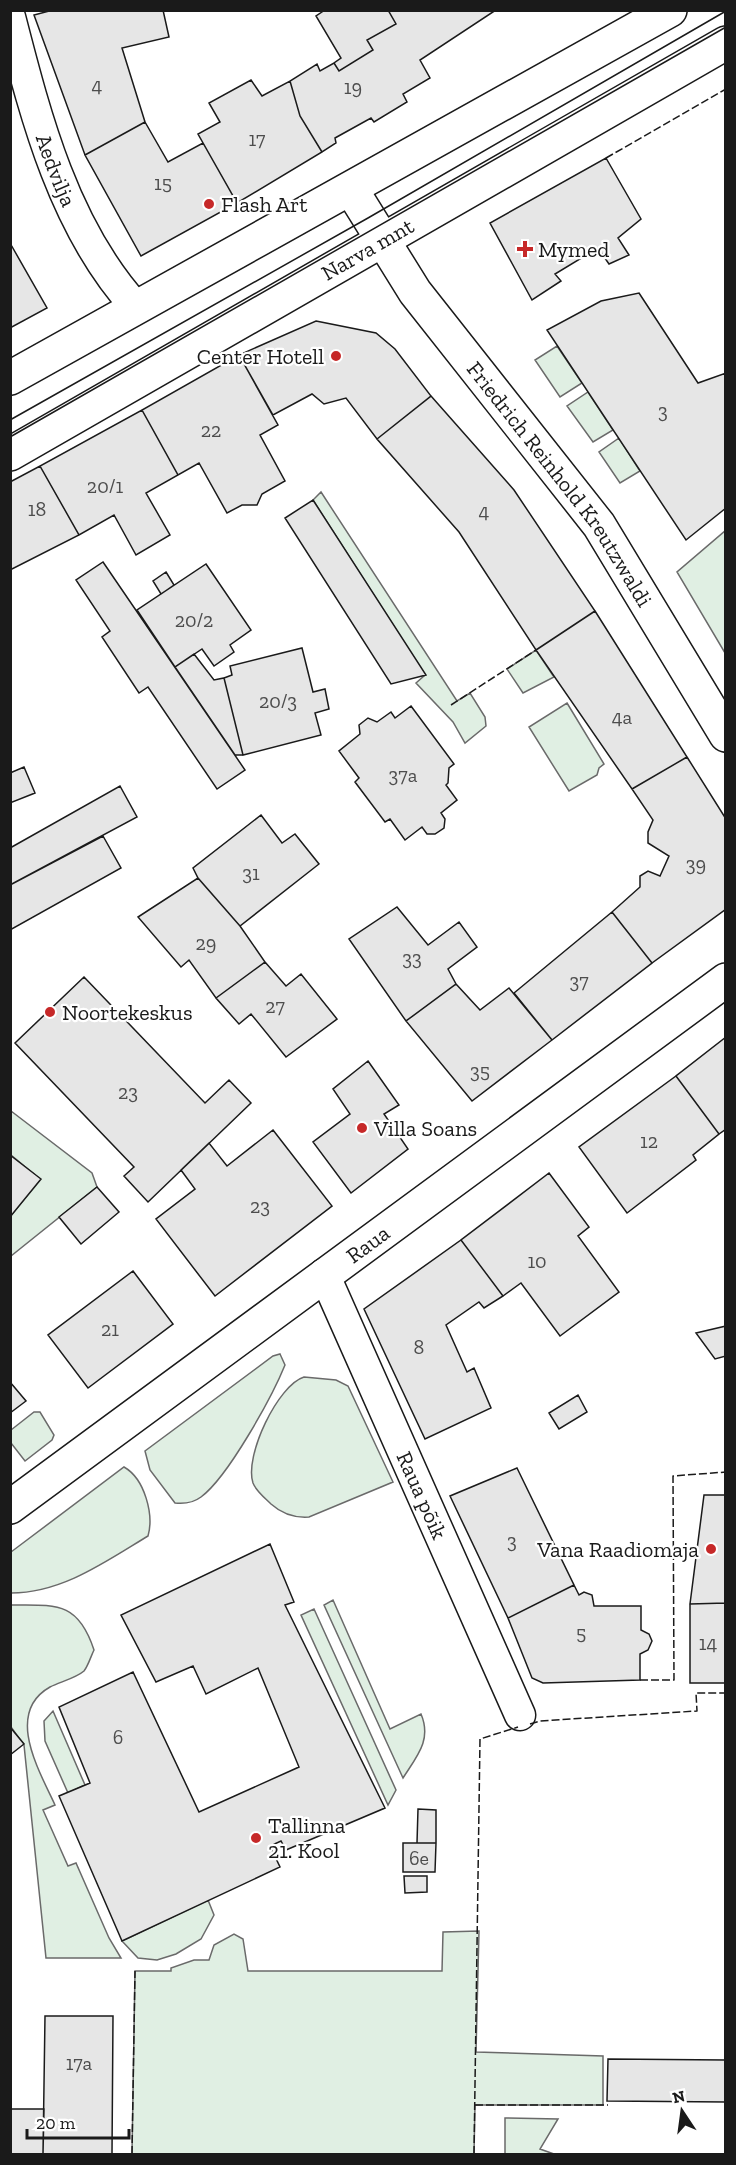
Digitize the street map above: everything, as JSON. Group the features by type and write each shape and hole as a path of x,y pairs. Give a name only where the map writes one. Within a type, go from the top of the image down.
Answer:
{"main road":[{"path":"10,378 670,10"},
{"name":"Narva mnt","path":"10,454 726,43"},
{"name":"Friedrich Reinhold Kreutzwaldi","path":"351,189 381,242 415,292 599,525 726,735"},
{"name":"Raua","path":"10,1507 726,980"}],"street":[{"name":"Aedvilja","path":"10,17 39,124 81,228 117,285 136,307"},
{"name":"Raua põik","path":"324,1274 520,1715"}],"green space":[{"path":"557,346 582,383 560,397 535,360"},
{"path":"588,392 613,430 593,442 567,406"},
{"path":"619,438 640,471 620,483 599,452"},
{"path":"321,492 457,701 470,693 485,717 486,726 465,743 453,722 416,683 425,675 313,500"},
{"path":"725,531 725,653 677,572"},
{"path":"536,650 554,677 523,693 507,669"},
{"path":"567,703 604,764 599,768 597,775 569,791 529,727"},
{"path":"11,1111 92,1173 97,1187 11,1256 10,1217 40,1179 11,1155"},
{"path":"280,1354 285,1365 279,1379 236,1455 212,1487 201,1497 188,1503 175,1503 150,1470 145,1451 273,1356"},
{"path":"304,1377 336,1380 348,1386 393,1482 309,1517 299,1517 279,1510 271,1504 254,1486 252,1471 258,1440 265,1423 284,1393"},
{"path":"34,1412 40,1412 54,1435 52,1440 25,1461 11,1443 11,1430"},
{"path":"124,1467 137,1480 146,1498 150,1518 148,1536 65,1582 30,1592 11,1593 11,1552"},
{"path":"333,1600 390,1729 421,1714 424,1723 424,1740 418,1755 403,1778 324,1605"},
{"path":"11,1605 53,1606 73,1614 88,1634 94,1650 84,1671 50,1687 36,1698 29,1712 27,1727 35,1760 55,1805 43,1810 68,1866 76,1863 109,1938 121,1958 46,1958 24,1745 11,1727"},
{"path":"314,1609 396,1790 388,1805 301,1615"},
{"path":"53,1711 85,1785 68,1793 45,1741 44,1721"},
{"path":"208,1900 214,1915 201,1939 176,1954 157,1960 138,1958 122,1941"},
{"path":"479,1931 476,2052 603,2056 603,2105 475,2105 474,2154 132,2154 135,1971 171,1971 171,1968 194,1960 209,1960 214,1945 234,1934 243,1939 248,1971 442,1971 443,1932"},
{"path":"505,2118 558,2119 540,2149 554,2154 505,2154"}],"building":[{"path":"53,10 163,10 169,37 122,48 145,122 85,155 34,15"},
{"path":"325,10 388,10 396,24 367,40 373,50 339,71 334,63 341,58 316,16"},
{"path":"388,10 496,10 420,60 430,78 403,94 407,102 374,122 371,118 335,138 336,143 322,152 300,116 290,81 317,64 320,71 334,63 339,71 373,50 367,40 396,24"},
{"path":"251,80 262,96 290,81 300,116 322,152 237,203 198,134 220,122 209,103"},
{"path":"145,122 168,162 203,143 237,203 141,256 85,155"},
{"path":"606,158 641,219 618,238 629,255 609,264 598,248 555,274 561,281 532,300 490,223"},
{"path":"10,243 47,308 10,328"},
{"path":"639,293 698,383 726,373 726,508 686,540 547,330 601,301"},
{"path":"316,321 376,333 395,349 431,396 377,439 346,398 324,404 312,394 273,415 239,355"},
{"path":"239,355 278,425 260,435 285,481 262,494 257,505 242,505 227,513 199,463 178,475 142,410"},
{"path":"431,396 514,490 595,611 536,650 459,532 377,439"},
{"path":"142,410 178,475 146,493 170,535 136,555 114,515 79,535 40,466"},
{"path":"40,466 79,535 10,570 10,482"},
{"path":"313,500 426,675 391,684 285,518"},
{"path":"103,562 245,770 217,789 148,687 139,693 102,637 110,631 76,580"},
{"path":"206,564 251,630 230,645 234,652 214,666 202,649 175,667 137,610"},
{"path":"166,572 174,585 161,594 153,581"},
{"path":"595,611 687,757 632,789 536,650"},
{"path":"302,648 313,692 325,689 329,709 315,713 321,735 243,755 224,678 232,675 230,666"},
{"path":"194,654 214,680 224,678 243,755 235,755 175,667"},
{"path":"411,706 454,764 449,768 446,785 457,800 441,813 445,819 444,828 435,834 427,834 422,827 405,840 390,819 385,822 355,782 359,778 339,751 360,734 359,725 368,718 377,722 391,712 395,718"},
{"path":"687,757 726,819 726,909 652,963 612,912 640,887 640,876 648,871 660,876 669,856 648,843 648,832 653,820 632,789"},
{"path":"24,767 35,793 10,803 10,773"},
{"path":"120,786 137,817 10,885 10,848"},
{"path":"261,815 282,843 295,834 319,864 240,926 198,878 193,868"},
{"path":"103,836 121,868 10,930 10,885"},
{"path":"198,878 240,926 265,962 216,998 189,960 181,967 138,917"},
{"path":"397,907 428,945 459,922 477,947 448,969 456,984 406,1021 349,939"},
{"path":"612,912 652,963 552,1040 514,993"},
{"path":"265,962 286,986 301,974 337,1019 286,1057 251,1014 239,1024 216,998"},
{"path":"84,977 205,1103 229,1080 251,1103 148,1202 124,1176 134,1167 15,1043"},
{"path":"456,984 480,1010 509,988 552,1040 472,1101 406,1021"},
{"path":"726,1037 726,1129 719,1134 676,1076"},
{"name":"Villa Soans","path":"368,1061 399,1105 384,1114 408,1149 351,1193 313,1142 350,1114 333,1089"},
{"path":"676,1076 719,1134 693,1155 696,1160 627,1213 579,1147"},
{"path":"273,1130 332,1206 215,1296 156,1219 195,1189 181,1170 209,1143 227,1166"},
{"path":"10,1155 41,1179 10,1217"},
{"path":"549,1173 589,1227 578,1236 619,1292 560,1336 521,1283 503,1296 461,1240"},
{"path":"97,1187 119,1212 81,1244 59,1217"},
{"path":"461,1240 503,1296 484,1308 479,1302 446,1325 467,1372 474,1368 491,1408 425,1439 364,1309"},
{"path":"133,1271 173,1324 88,1388 48,1335"},
{"path":"726,1326 726,1356 715,1359 696,1333"},
{"path":"10,1382 26,1401 10,1413"},
{"path":"578,1395 587,1412 559,1429 549,1413"},
{"path":"517,1468 574,1585 508,1618 450,1496"},
{"name":"Vana Raadiomaja","path":"704,1495 726,1495 726,1603 690,1604"},
{"path":"270,1544 294,1602 285,1605 385,1808 286,1850 281,1841 270,1846 280,1867 122,1941 59,1796 90,1783 59,1707 133,1672 199,1812 299,1767 258,1668 206,1694 193,1666 156,1682 121,1615"},
{"path":"574,1585 579,1595 584,1592 592,1595 594,1606 641,1606 641,1630 649,1634 652,1641 648,1650 640,1654 640,1680 543,1683 532,1678 508,1618"},
{"path":"726,1603 726,1683 690,1683 690,1604"},
{"path":"10,1727 24,1744 10,1755"},
{"path":"418,1809 436,1810 436,1843 417,1843"},
{"path":"403,1843 436,1843 435,1872 403,1872"},
{"path":"404,1876 427,1876 427,1892 405,1893"},
{"path":"45,2016 113,2016 112,2154 43,2154"},
{"path":"608,2059 726,2060 726,2102 607,2101"},
{"path":"10,2109 44,2109 43,2154 10,2154"}],"tram line":[{"path":"10,420 368,218 726,11"},
{"path":"10,437 726,27"}],"fence":[{"path":"606,158 726,89"},
{"path":"451,705 536,650"},
{"path":"640,1680 674,1680 673,1476 726,1472"},
{"path":"530,1724 540,1721 697,1711 696,1693 726,1693"},
{"path":"474,2154 480,1739 518,1727"},
{"path":"132,2154 135,1971"},
{"path":"475,2105 608,2105"}],"place":[{"name":"Flash Art","path":"209,204"},
{"name":"Mymed","path":"525,249"},
{"name":"Center Hotell","path":"336,356"},
{"name":"Noortekeskus","path":"50,1012"},
{"name":"Villa Soans","path":"362,1128"},
{"name":"Vana Raadiomaja","path":"711,1549"},
{"name":"Tallinna 21. Kool","path":"256,1838"}]}
